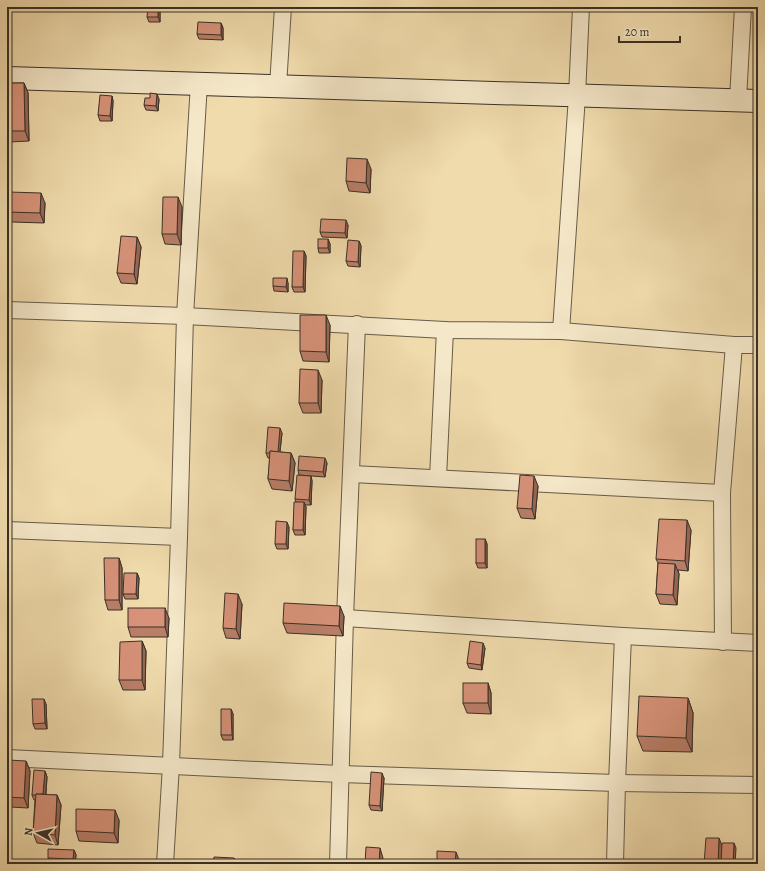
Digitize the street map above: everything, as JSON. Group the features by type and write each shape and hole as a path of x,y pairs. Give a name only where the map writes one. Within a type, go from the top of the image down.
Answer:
{"street":[{"path":"278,86 283,7"},
{"path":"561,332 577,96 581,7"},
{"path":"7,78 748,101 744,7"},
{"path":"165,864 171,765 185,316 199,84"},
{"path":"7,310 185,316 357,324 445,330 561,332 734,345 758,344"},
{"path":"338,864 345,618 357,324"},
{"path":"438,478 445,330"},
{"path":"723,642 722,493 734,345"},
{"path":"352,474 722,493"},
{"path":"7,530 179,537"},
{"path":"345,618 758,643"},
{"path":"615,864 623,636"},
{"path":"7,758 340,774 617,783 758,785"}],"building":[{"path":"148,7 158,7 158,17 147,17"},
{"path":"198,22 221,23 221,35 197,34"},
{"path":"7,83 24,83 25,131 7,131"},
{"path":"150,93 157,94 156,106 144,105 145,98 150,98"},
{"path":"100,95 112,96 110,116 98,115"},
{"path":"347,158 367,159 366,183 346,181"},
{"path":"9,192 41,193 40,213 8,212"},
{"path":"163,197 178,197 177,234 162,234"},
{"path":"321,219 346,220 345,233 320,232"},
{"path":"121,236 137,237 134,274 117,273"},
{"path":"318,239 328,239 328,248 318,248"},
{"path":"348,240 359,241 358,262 346,261"},
{"path":"293,251 304,251 303,287 292,287"},
{"path":"273,278 287,278 286,287 273,286"},
{"path":"300,315 326,315 326,352 300,351"},
{"path":"300,369 318,370 318,403 299,403"},
{"path":"268,427 280,428 278,452 270,451 270,453 266,453"},
{"path":"270,451 291,453 289,481 268,479"},
{"path":"299,456 325,458 323,472 298,470"},
{"path":"297,475 311,476 309,500 295,499"},
{"path":"520,475 534,476 532,509 517,508"},
{"path":"294,502 304,502 303,530 293,530"},
{"path":"659,519 687,520 685,561 656,559"},
{"path":"276,521 287,522 286,544 275,544"},
{"path":"476,539 485,539 485,563 476,563"},
{"path":"104,558 119,558 119,600 105,600"},
{"path":"658,563 675,564 673,595 656,594"},
{"path":"124,573 137,573 136,594 123,594"},
{"path":"225,593 238,594 236,629 223,628"},
{"path":"284,603 340,606 339,626 283,623"},
{"path":"128,608 165,608 165,627 128,627"},
{"path":"142,641 142,680 119,680 120,642"},
{"path":"470,641 483,643 481,665 467,663"},
{"path":"463,683 488,683 488,703 463,703"},
{"path":"639,696 688,698 686,738 637,736"},
{"path":"32,699 44,699 45,723 33,724"},
{"path":"221,709 231,709 232,735 221,735"},
{"path":"8,760 26,761 24,798 7,797"},
{"path":"34,770 45,771 43,794 32,795"},
{"path":"371,772 382,773 380,806 369,805"},
{"path":"36,794 57,795 55,835 33,833"},
{"path":"76,809 115,810 114,833 76,831"},
{"path":"706,838 719,838 718,864 704,864"},
{"path":"722,843 734,843 733,864 721,864"},
{"path":"366,847 380,848 379,864 365,864"},
{"path":"48,849 74,850 73,859 48,858"},
{"path":"437,851 456,852 455,864 437,864"},
{"path":"214,857 234,858 234,864 213,864"}]}
